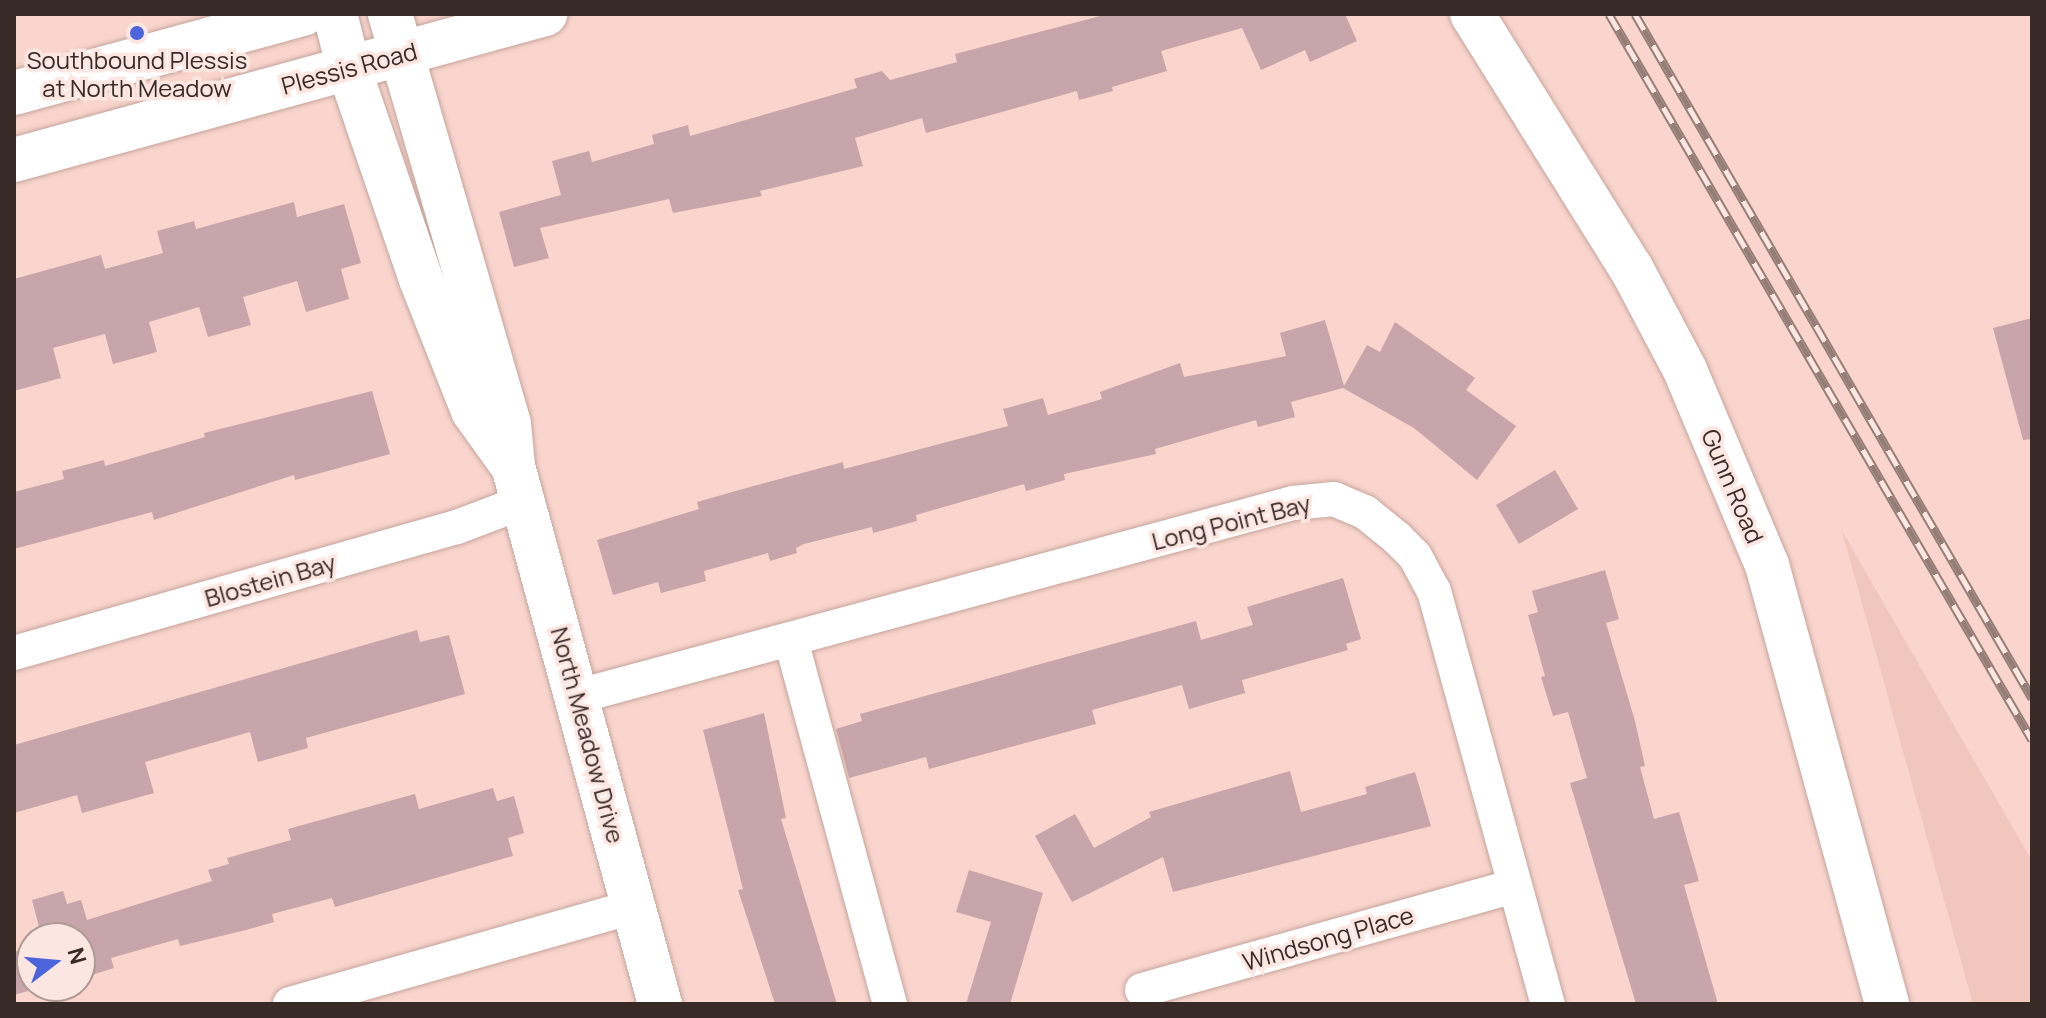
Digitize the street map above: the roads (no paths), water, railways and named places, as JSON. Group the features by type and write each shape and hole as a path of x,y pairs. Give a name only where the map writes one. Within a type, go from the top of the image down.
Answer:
{"street":[{"path":"14,93 303,14"},
{"name":"North Meadow Drive","path":"335,14 349,69 473,411 518,484"},
{"name":"Plessis Road","path":"14,160 349,69 396,34 545,14"},
{"name":"Gunn Road","path":"1472,14 1631,268 1685,370 1767,565 1887,1004"},
{"name":"North Meadow Drive","path":"396,34 509,424 518,484 579,696 660,1004"},
{"name":"Blostein Bay","path":"14,653 457,527 518,484"},
{"name":"Long Point Bay","path":"579,696 1293,503 1334,499 1365,512 1397,538 1415,556 1434,591 1548,1004"},
{"path":"791,640 890,1004"},
{"name":"Windsong Place","path":"1142,990 1514,886"},
{"path":"290,1004 633,907"}],"railway":[{"path":"1609,14 2032,740"},
{"path":"1635,14 2032,698"}],"place":[{"name":"Southbound Plessis at North Meadow","path":"137,33"}]}
